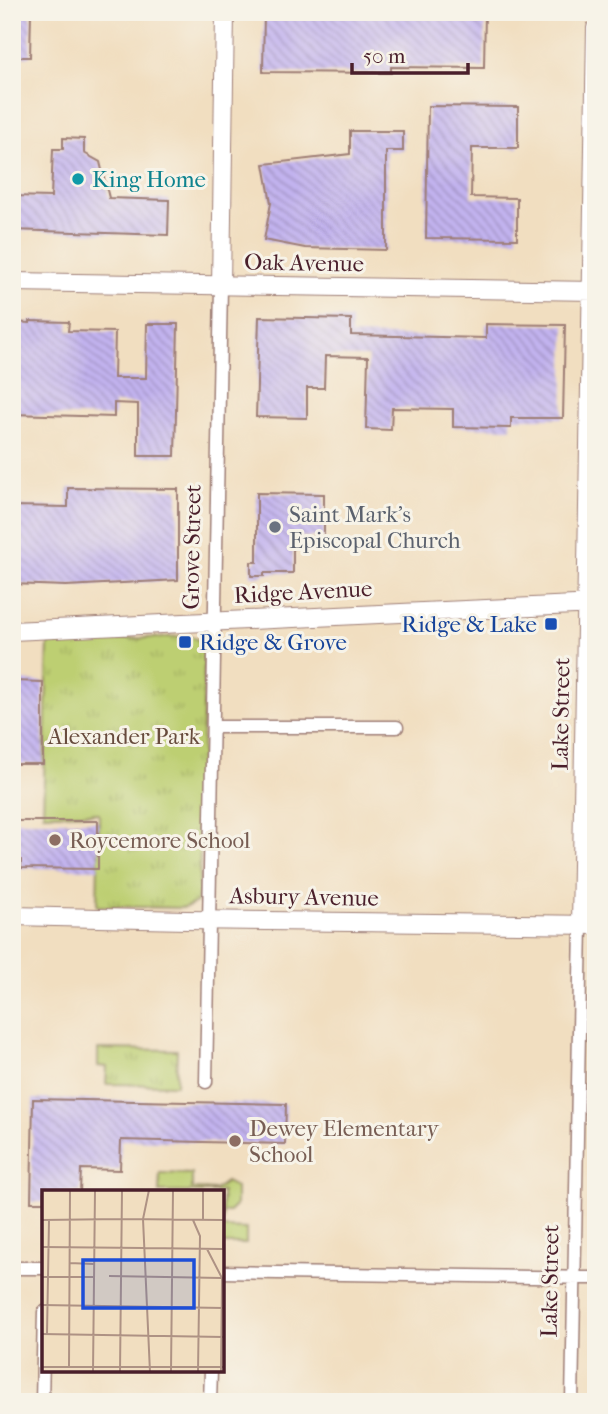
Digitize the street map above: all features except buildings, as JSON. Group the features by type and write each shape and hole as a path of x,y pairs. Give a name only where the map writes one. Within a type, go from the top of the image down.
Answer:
{"street":[{"name":"Grove Street","path":"206,1082 225,12"},
{"name":"Lake Street","path":"572,1402 574,1277 589,925 596,28"},
{"name":"Oak Avenue","path":"12,282 594,291"},
{"name":"Ridge Avenue","path":"12,631 591,604"},
{"path":"214,727 397,727"},
{"name":"Asbury Avenue","path":"12,916 589,925"},
{"path":"12,1268 42,1268"},
{"path":"224,1272 596,1278"},
{"path":"42,1402 43,1372"},
{"path":"210,1402 211,1372"}],"green space":[{"name":"Alexander Park","path":"188,636 199,641 204,659 197,902 184,908 97,906 99,813 43,814 48,643"},
{"path":"98,1049 177,1050 176,1085 106,1084 107,1067 98,1066"},
{"path":"160,1173 192,1174 192,1189 215,1190 159,1190"},
{"path":"226,1182 236,1187 236,1205 229,1212 224,1212 224,1190 215,1190"},
{"path":"224,1228 246,1229 246,1244 224,1244"}],"place":[{"name":"King Home","path":"78,179"},
{"name":"Saint Mark's Episcopal Church","path":"275,527"},
{"name":"Ridge & Lake","path":"551,624"},
{"name":"Ridge & Grove","path":"185,642"},
{"name":"Roycemore School","path":"55,840"},
{"name":"Dewey Elementary School","path":"235,1141"}]}
